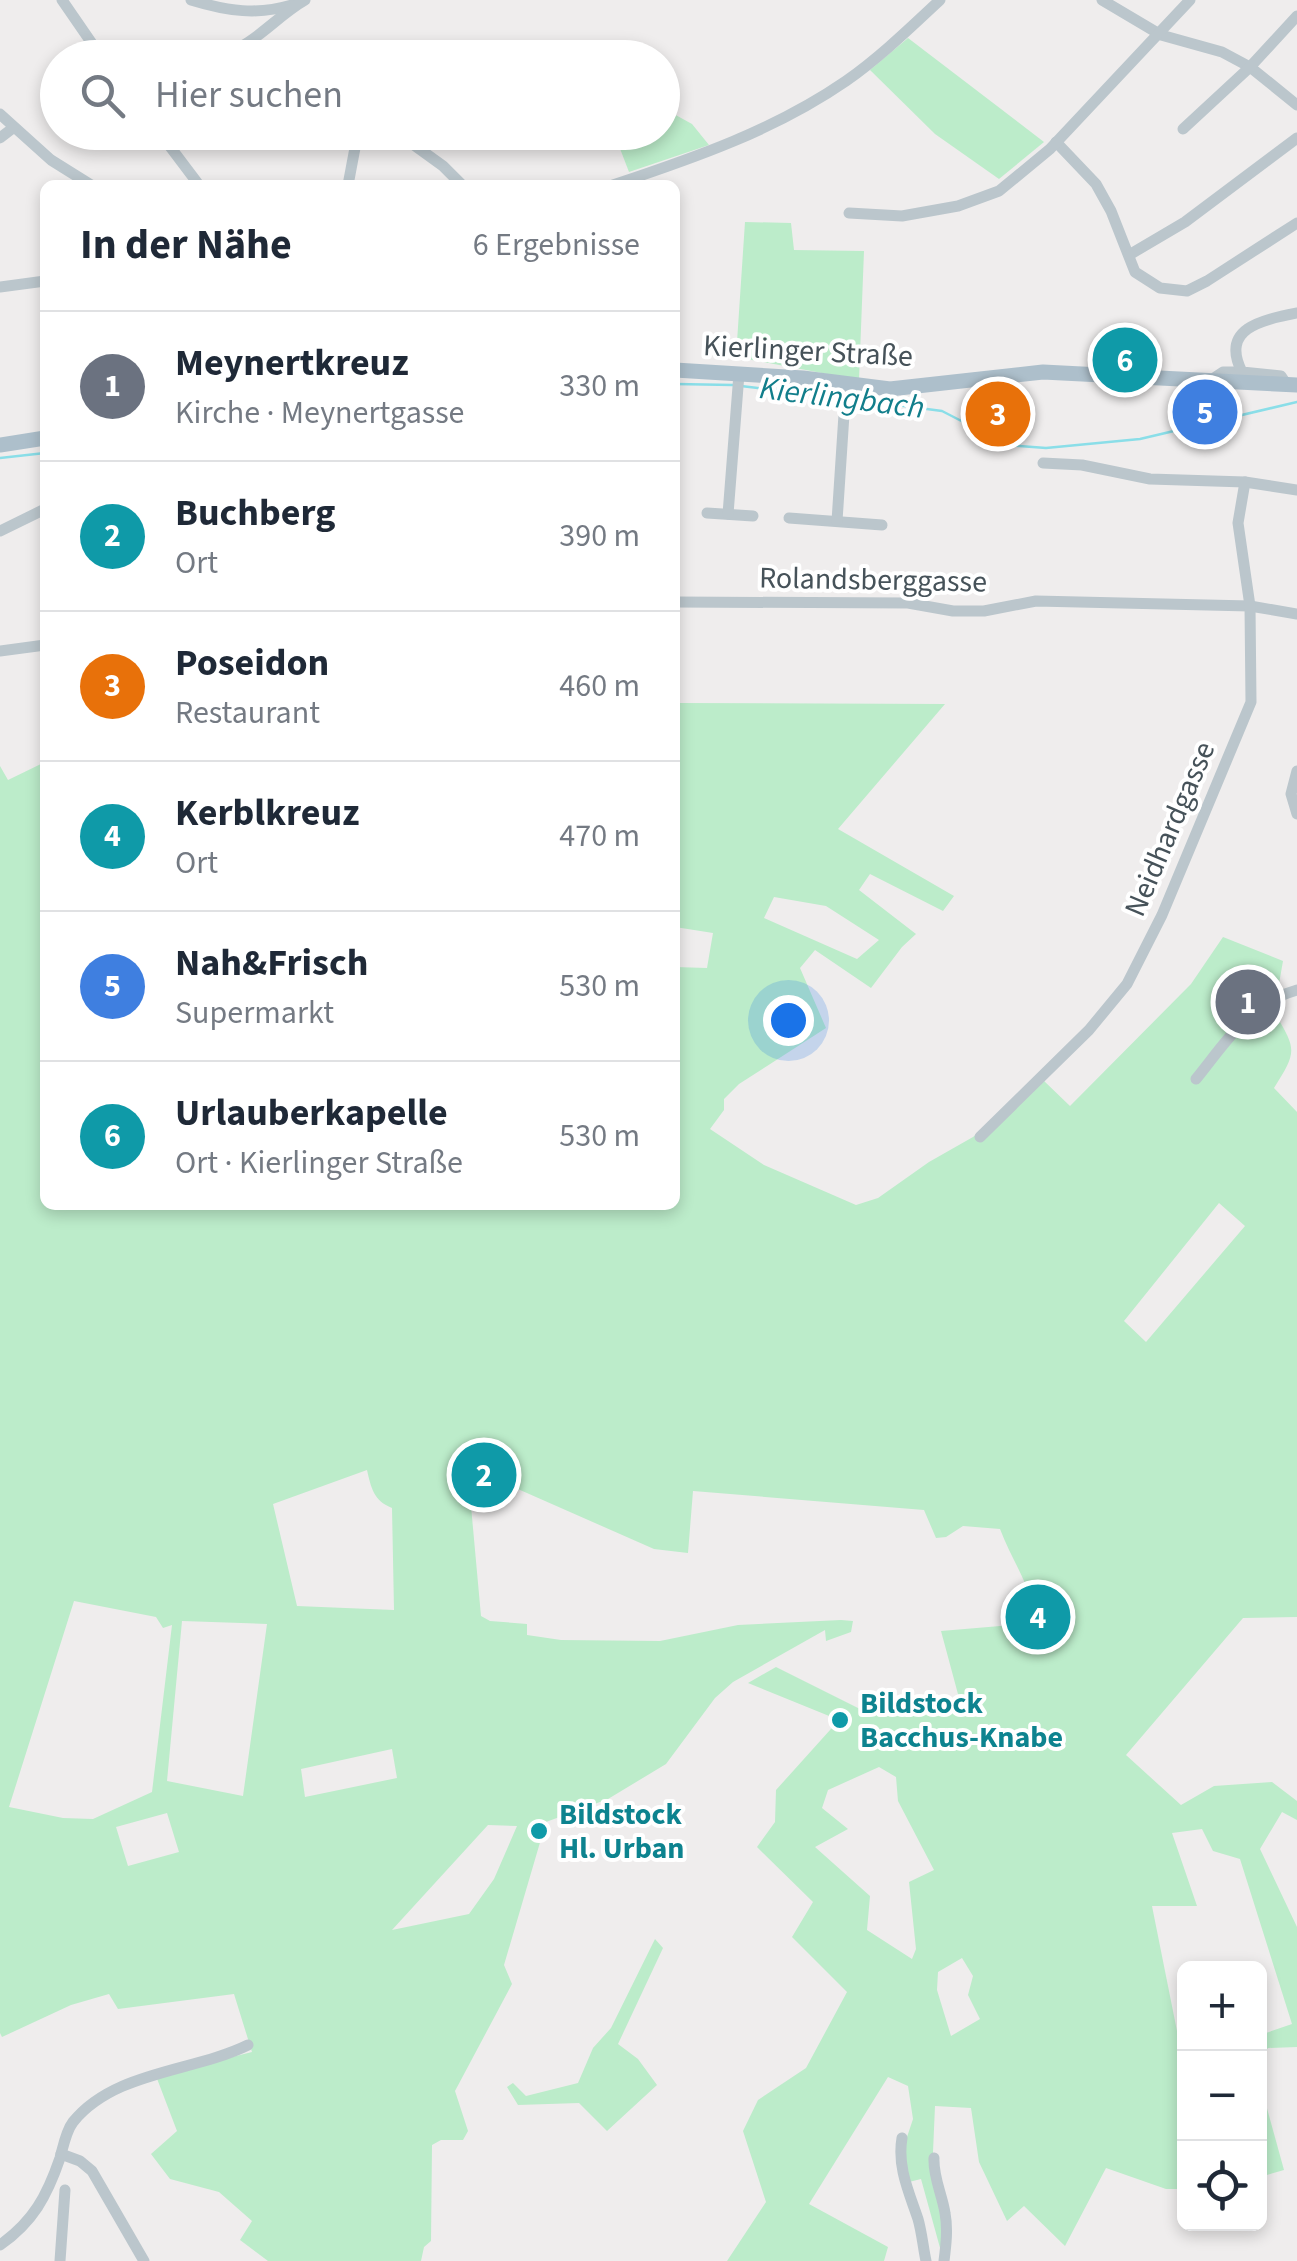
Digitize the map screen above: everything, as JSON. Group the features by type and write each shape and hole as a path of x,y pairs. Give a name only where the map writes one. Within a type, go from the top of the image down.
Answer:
{"main road":[{"name":"Kierlinger Straße","path":"680,371 845,392 1043,372 1292,385"},
{"path":"0,445 40,439"}],"street":[{"path":"62,0 90,40"},
{"path":"192,0 223,9 256,12 303,1"},
{"path":"628,180 712,152 815,100 848,80 940,0"},
{"path":"1102,0 1161,35 1222,52 1250,67 1297,105"},
{"path":"849,212 902,216 958,206 999,191 1056,142 1190,0"},
{"path":"253,40 303,1"},
{"path":"1183,130 1297,16"},
{"path":"0,114 51,160 84,180"},
{"path":"0,138 13,128"},
{"path":"1130,255 1185,222 1297,138"},
{"path":"1056,142 1096,184 1112,211 1135,272 1160,288 1187,290 1297,223"},
{"path":"176,150 196,180"},
{"path":"349,180 355,150"},
{"path":"421,150 457,180"},
{"path":"0,287 40,283"},
{"path":"1242,372 1234,350 1235,342 1246,330 1297,313"},
{"path":"1211,380 1223,372 1242,372 1281,376 1292,385"},
{"path":"728,514 738,380"},
{"path":"837,520 845,392"},
{"path":"1043,463 1082,465 1150,479 1245,482 1297,490"},
{"name":"Neidhardgasse","path":"980,1137 1089,1030 1126,984 1251,702 1250,606 1238,534 1245,482"},
{"path":"0,531 40,511"},
{"path":"707,513 752,516"},
{"path":"789,518 882,525"},
{"name":"Rolandsberggasse","path":"680,602 908,603 953,611 1036,601 1250,606 1297,614"},
{"path":"0,651 40,646"},
{"path":"1297,771 1291,801 1297,814"},
{"path":"1196,1079 1238,1025 1279,995 1297,990"},
{"path":"0,2244 22,2230 36,2213 72,2124 103,2098 155,2074 223,2057 248,2045"},
{"path":"902,2138 899,2154 920,2224 926,2261"},
{"path":"61,2154 80,2160 92,2171 144,2261"},
{"path":"934,2158 933,2170 945,2213 944,2261"},
{"path":"60,2261 64,2190"}],"green space":[{"path":"908,38 1044,142 999,179 935,134 870,70"},
{"path":"680,117 692,124 709,145 629,172 621,150 680,150"},
{"path":"745,222 791,223 794,250 864,251 859,380 736,357"},
{"path":"680,703 945,704 838,829 954,896 943,911 870,874 859,890 916,934 871,988 815,950 800,968 826,1028 739,1084 724,1099 724,1110 710,1129 764,1165 856,1205 878,1198 973,1137 1043,1080 1070,1106 1191,984 1223,937 1283,961 1274,1012 1291,1050 1274,1088 1297,1112 1297,1617 1243,1618 1126,1755 1181,1805 1214,1786 1272,1782 1297,1801 1297,1820 1282,1812 1260,1849 1297,1927 1297,2047 1267,2049 1267,2033 1292,2024 1240,1859 1213,1851 1202,1829 1172,1833 1197,1906 1152,1906 1177,2031 1177,2189 1166,2189 1106,2168 1065,2246 1024,2206 1007,2221 979,2162 971,2108 935,2106 932,2175 944,2228 942,2255 921,2179 909,2182 902,2152 913,2119 908,2086 888,2077 809,2204 888,2247 884,2261 727,2261 766,2202 743,2131 758,2100 806,2068 847,1992 792,1937 813,1902 757,1847 775,1822 776,1790 839,1720 748,1683 776,1667 868,1713 962,1709 941,1631 1023,1624 1034,1610 1031,1599 1000,1529 963,1526 946,1537 936,1538 924,1510 693,1491 688,1553 654,1549 511,1486 470,1495 481,1616 490,1621 527,1624 527,1635 561,1640 660,1641 738,1625 841,1620 853,1621 851,1632 826,1641 825,1630 733,1682 715,1698 666,1764 608,1799 546,1822 504,1965 512,1984 455,2091 468,2131 463,2140 441,2140 432,2145 431,2241 424,2247 421,2261 268,2261 240,2240 252,2221 219,2192 170,2179 151,2154 177,2131 156,2076 252,2052 234,1994 118,2009 109,1994 71,2005 2,2037 0,2033 0,766 8,780 40,764 40,1210 680,1210 680,967 707,968 713,933 680,928","holes":["774,897 826,906 879,940 857,959 764,918","1219,1203 1245,1226 1146,1342 1124,1321","367,1470 374,1493 392,1508 394,1610 297,1606 273,1504","74,1601 156,1617 163,1628 172,1625 152,1792 93,1819 63,1818 9,1807","182,1621 267,1624 243,1796 167,1781","392,1749 397,1778 305,1797 301,1769","879,1767 896,1777 898,1801 934,1870 909,1882 916,1949 912,1959 867,1930 870,1896 815,1847 848,1829 822,1808 828,1790","167,1813 179,1852 128,1866 116,1827","488,1825 517,1826 494,1879 469,1914 392,1930","962,1958 973,1976 968,1995 980,2019 951,2036 937,1990 938,1972"]},
{"path":"655,1939 663,1948 618,2044 638,2059 657,2085 607,2131 579,2103 518,2105 507,2087 513,2083 526,2096 578,2083 593,2048 611,2028"},
{"path":"1267,2108 1284,2170 1267,2175"}],"waterway":[{"name":"Kierlingbach","path":"680,384 733,385"},
{"name":"Kierlingbach","path":"741,386 843,398"},
{"name":"Kierlingbach","path":"851,399 942,411 1008,445 1046,448 1140,439 1297,402"},
{"name":"Kierlingbach","path":"0,458 40,454"}],"place":[{"name":"Urlauberkapelle","path":"1125,360"},
{"name":"Nah&Frisch","path":"1205,412"},
{"name":"Poseidon","path":"998,414"},
{"name":"Meynertkreuz","path":"1248,1002"},
{"name":"Buchberg","path":"484,1475"},
{"name":"Kerblkreuz","path":"1038,1617"},
{"name":"Bildstock Bacchus-Knabe","path":"840,1720"},
{"name":"Bildstock Hl. Urban","path":"539,1831"}]}
